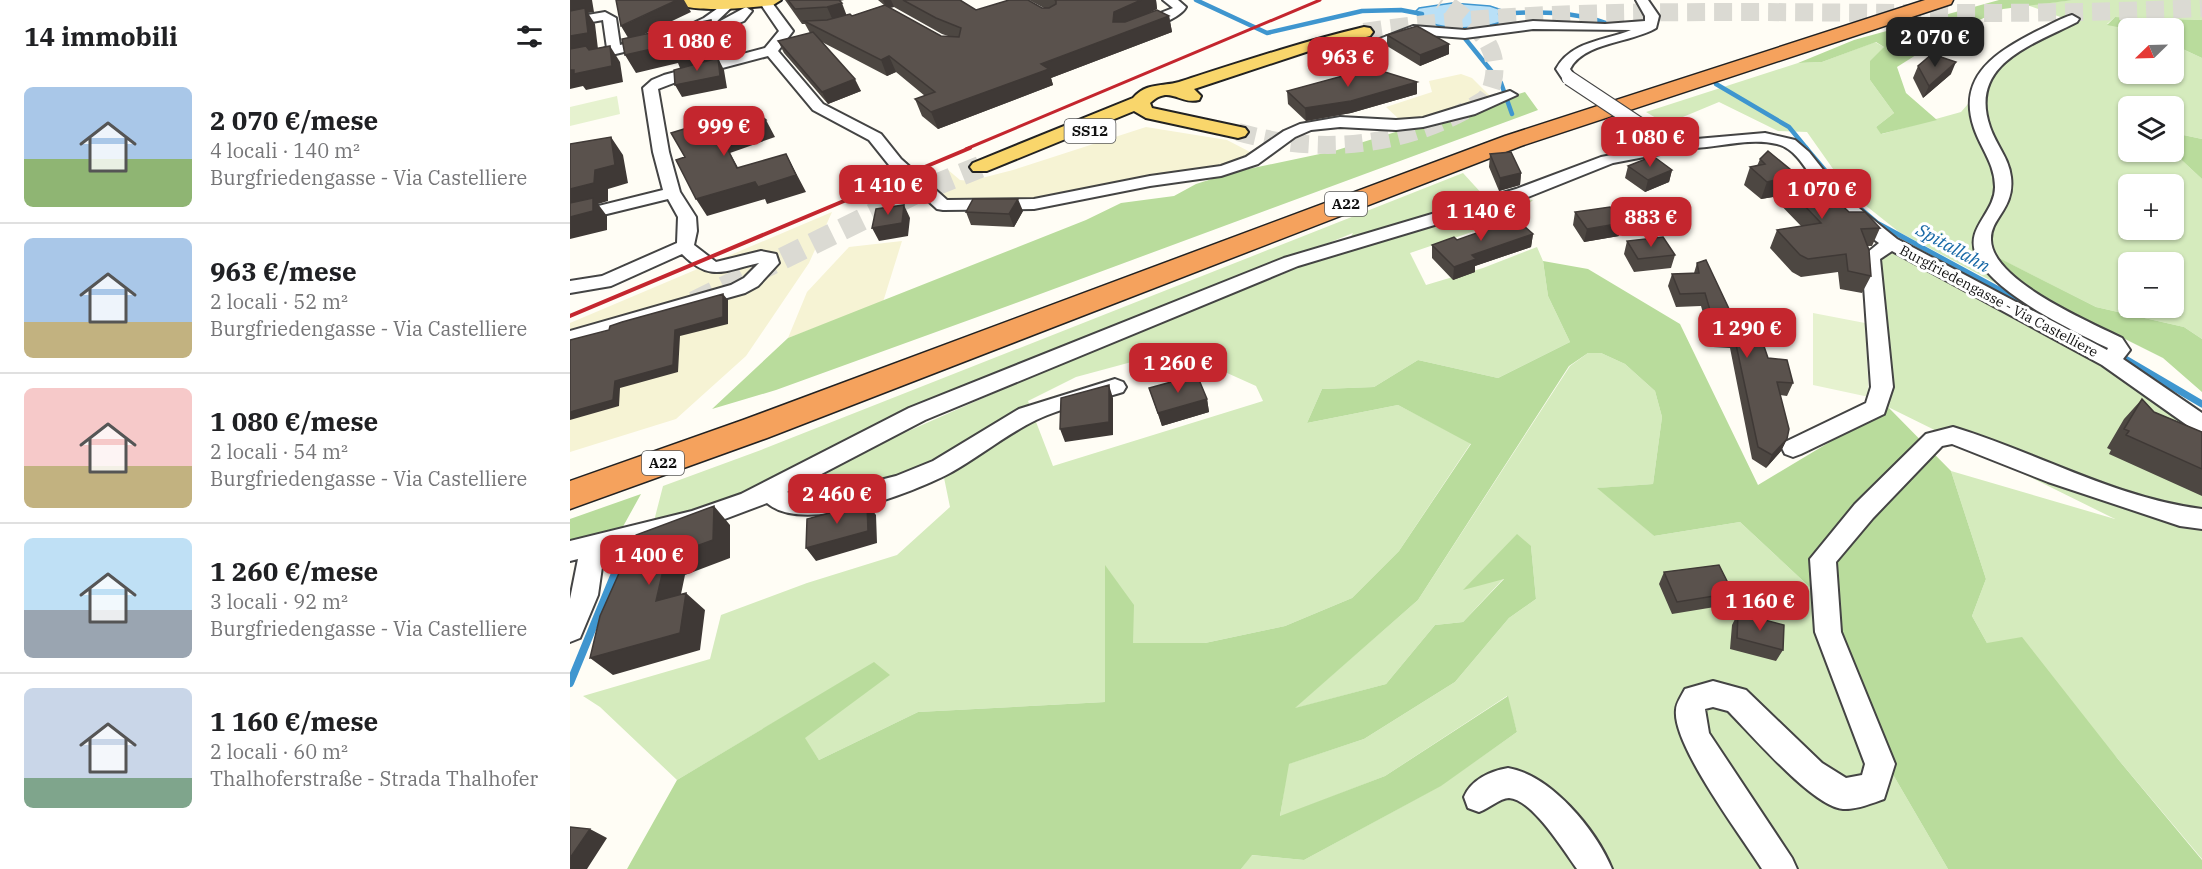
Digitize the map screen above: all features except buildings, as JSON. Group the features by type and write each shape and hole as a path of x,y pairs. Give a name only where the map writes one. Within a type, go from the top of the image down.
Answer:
{"highway":[{"name":"A22","path":"570,495 753,420 1475,141 1911,0"},
{"name":"A22","path":"570,475 753,420 1513,141 1944,0"}],"main road":[{"path":"680,0 729,5 768,0"},
{"name":"SS12","path":"1154,110 1143,98 1157,90 1186,96 1222,74 1302,47 1364,40"},
{"path":"1186,96 1215,125"},
{"name":"SS12","path":"980,167 1025,149 1154,110 1185,110 1186,96"},
{"path":"1154,110 1238,132"}],"street":[{"path":"768,0 792,31 773,45 771,51"},
{"path":"1123,33 1178,10 1180,7 1169,0"},
{"path":"1642,0 1652,16 1651,25"},
{"path":"665,39 709,21 729,5"},
{"path":"570,61 728,24 747,11"},
{"path":"570,22 604,16 609,18 614,51"},
{"name":"Burgfriedengasse - Via Castelliere","path":"1666,142 1684,145 1730,141 1777,152 1793,146 1836,198 1859,220 1891,243 2114,356 2115,343 2022,293 2000,274 1986,256 1981,244 1983,231 1999,212 2004,196 2003,176 1978,116 1977,98 1980,82 1992,64 2006,53 2072,19"},
{"path":"1364,40 1413,30 1461,34 1533,25 1605,28 1651,25"},
{"path":"570,630 585,595 581,548 693,521 770,490 917,414 1341,243 1522,194 1609,160 1653,152 1662,148 1666,142 1569,78 1563,69 1565,62 1574,53 1630,37 1651,25"},
{"path":"771,51 818,107 875,137 895,162 943,205 1032,204 1152,180 1196,176 1244,164 1268,151 1293,131 1307,126 1330,122 1372,121 1397,125 1419,122 1503,97"},
{"path":"685,246 688,221 685,207 672,193 661,152 650,88 664,78 733,63 771,51"},
{"path":"570,218 672,193"},
{"path":"1793,448 1875,408 1882,387 1871,256 1891,243"},
{"path":"570,287 598,281 604,282 685,246"},
{"path":"570,338 620,321 738,290 751,282 770,263 769,258 761,257 712,268 703,265 685,246"},
{"path":"2114,356 2202,424"},
{"path":"770,490 775,499 788,506 815,506 837,502 923,475 1027,416 1060,403 1115,387"},
{"path":"1781,869 1695,738 1690,710 1695,698 1713,694 1736,699 1810,774 1843,794 1873,788 1880,764 1828,632 1823,559 1864,511 1935,440 1953,435 2056,476 2180,516 2202,519"},
{"path":"1479,797 1497,786 1509,783 1522,785 1562,823 1596,869"}],"shaded area":[{"path":"1461,74 1472,78 1493,99 1456,112 1402,122 1386,107 1432,92 1429,81"},
{"path":"1146,127 1227,140 1254,154 1219,168 1032,201 949,200 923,179 947,169 960,180 970,181 1013,170"},
{"path":"832,212 809,263 746,356 676,419 570,452 570,323"},
{"path":"902,241 883,302 788,338 807,292 849,247"}],"green space":[{"path":"1999,0 2074,0 2003,9 1943,37 1903,47 1916,55 1897,67 1906,93 1937,120 1881,134 1876,127 1894,113 1870,80 1870,61 1884,47 1876,42 1822,62 1798,63 1854,40"},
{"path":"2074,0 2202,0 2202,20 2115,17 2107,24 2118,27 2118,84 2184,84 2184,50 2202,58 2202,139 2184,135 2184,96 2118,96 2118,162 2184,162 2202,179 2202,339 2184,327 2144,318 2184,318 2184,252 2118,252 2118,312 2096,307 2000,259 2009,281 2001,286 1899,232 1850,193 1807,132 1778,131 1719,102 1666,124 1646,112 1798,63 1822,62 1875,42 1884,47 1870,80 1894,113 1876,127 1882,134 1961,112 2002,65 2063,18 2027,5"},
{"path":"2115,17 2144,18 2118,18 2118,27 2107,25"},
{"path":"2184,19 2202,20 2202,58 2184,50"},
{"path":"1525,92 1538,110 776,390 712,409 788,338 1086,220 1121,203 1174,196 1196,184 1234,172 1334,151"},
{"path":"617,96 620,114 570,126 570,107"},
{"path":"2184,135 2202,139 2202,179 2184,162"},
{"path":"1463,173 1484,196 1533,200 1513,218 1410,253 1426,285 1483,268 1537,247 1543,261 1548,296 1570,342 1498,378 1418,360 1374,387 1322,389 1307,423 1398,405 1471,443 1399,551 1352,598 1285,626 1205,643 1133,643 1133,605 1105,566 1105,702 918,712 819,760 804,738 889,675 874,663 677,780 600,707 583,696 710,659 721,615 807,583 897,555 950,507 941,463 839,498 802,501 783,492 852,456 1060,364 1281,275 1345,246 1353,233 1094,339 801,470 716,505 654,521 663,486 761,450","holes":["1176,350 1256,386 1263,401 1053,466 1028,401 1076,377"]},
{"path":"1891,243 2202,411 2202,859 2117,758 1987,643 1972,616 1986,579 1951,471 2115,519 1888,407 1877,258"},
{"path":"1999,258 2096,307 2118,312 2118,318 2144,318 2184,327 2202,339 2202,392 2163,358 2009,281"},
{"path":"1543,261 1588,269 1680,324 1758,485 1888,407 1951,471 1986,579 1972,616 1987,643 2022,637 2117,758 2202,860 2202,869 1948,869 1888,766 1830,606 1740,522 1654,536 1597,488 1653,484 1662,417 1655,391 1625,364 1601,353 1588,353 1569,366 1418,600 1295,708 1386,684 1435,625 1463,622 1504,579 1463,590 1517,534 1531,546 1536,599 1509,618 1455,682 1364,739 1289,764 1280,816 1385,776 1508,696 1517,732 1441,786 1304,860 1252,855 1241,869 627,869 677,780 874,662 890,675 805,738 819,760 918,712 1105,702 1105,565 1134,605 1133,643 1205,643 1285,626 1352,598 1399,551 1471,444 1398,405 1307,423 1322,389 1374,387 1418,360 1498,378 1570,342 1548,296"},
{"path":"1813,313 1865,323 1869,397 1813,385"},
{"path":"1588,353 1601,353 1625,364 1655,391 1662,417 1653,484 1599,488 1654,536 1740,522 1830,606 1888,766 1948,869 1241,869 1251,855 1304,860 1440,786 1517,732 1507,696 1385,776 1280,817 1288,764 1364,739 1455,682 1509,618 1536,599 1531,546 1464,589 1505,577 1463,622 1435,625 1386,684 1293,709 1418,600 1570,366"},
{"path":"641,494 620,532 570,546 570,519"}],"water":[{"path":"1452,3 1490,6 1508,12 1506,20 1497,23 1458,28 1433,24 1422,19 1415,12 1419,8"}],"waterway":[{"path":"1196,0 1267,33 1362,11 1401,10 1422,14"},
{"name":"Spitallahn","path":"1500,14 1555,13 1609,24"},
{"path":"1459,31 1501,83 1512,114"},
{"name":"Spitallahn","path":"1716,84 1789,127 1807,149"},
{"name":"Spitallahn","path":"1806,148 1850,200 1877,223 2041,312"},
{"name":"Spitallahn","path":"2093,340 2202,404"},
{"path":"615,572 628,541"},
{"path":"570,683 616,571"}],"tunnel":[{"path":"1441,0 1467,20"},
{"path":"1467,20 1612,13 2037,13 2202,8"},
{"path":"1238,132 1301,144 1363,143 1424,129 1453,117 1482,101 1493,81 1493,55 1481,33 1467,20"},
{"path":"1364,32 1467,20"},
{"path":"694,302 918,192 980,167"}],"railway":[{"path":"966,149 1320,0"},
{"path":"570,316 970,148"}]}
